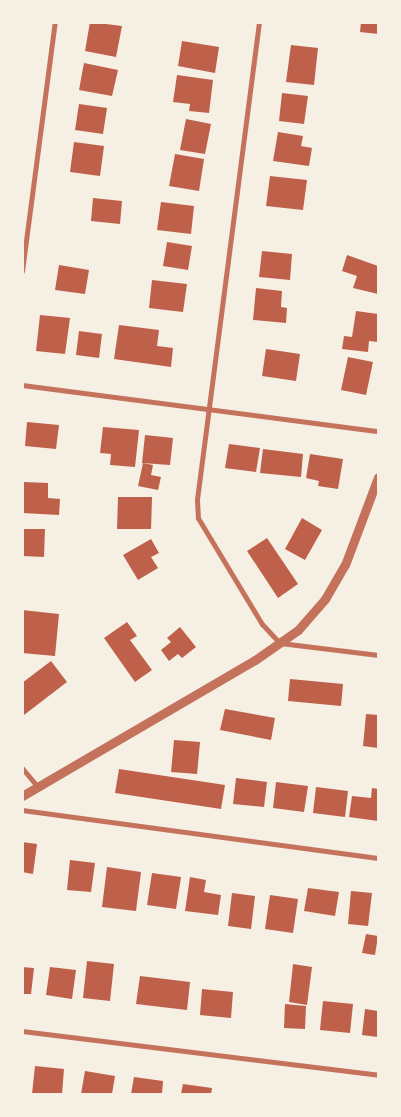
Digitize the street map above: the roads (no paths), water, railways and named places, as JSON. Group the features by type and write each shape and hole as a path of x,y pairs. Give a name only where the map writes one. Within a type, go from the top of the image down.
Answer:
{"street":[{"path":"22,271 55,22"},
{"path":"259,22 197,500 198,518 262,624 280,643 378,655"},
{"path":"22,385 378,431"},
{"path":"22,796 280,643 312,615 335,582 352,549 378,477"},
{"path":"22,768 38,787"},
{"path":"22,810 378,858"},
{"path":"22,1031 378,1075"}]}
